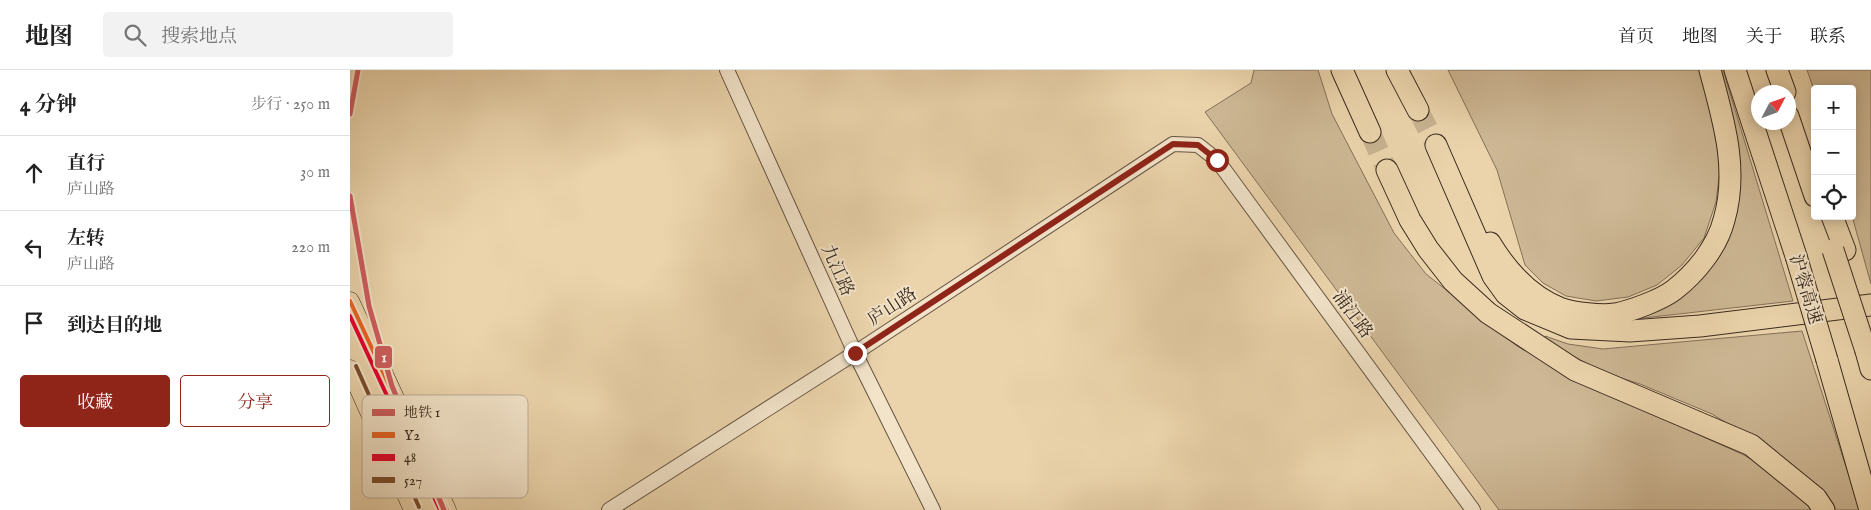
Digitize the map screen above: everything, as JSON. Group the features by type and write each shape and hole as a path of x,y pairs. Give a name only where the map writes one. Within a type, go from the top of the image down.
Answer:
{"highway":[{"path":"1342,70 1370,132"},
{"path":"1397,70 1418,110"},
{"path":"1454,184 1503,264 1537,296 1562,309 1594,314 1614,314 1654,301 1673,291 1692,274 1717,239 1724,221 1730,196 1729,149 1710,70"},
{"name":"沪蓉高速","path":"1735,70 1796,256 1870,510"},
{"path":"1775,70 1778,85"},
{"path":"1775,70 1782,85"},
{"path":"1796,122 1811,161"},
{"path":"1793,130 1811,184"},
{"path":"1436,145 1493,276 1506,294 1525,309 1571,328 1630,331 1700,326 1871,305"},
{"path":"1387,170 1410,220 1428,249 1454,281 1488,313 1575,370 1751,445 1816,498 1824,510"},
{"name":"沪蓉高速","path":"1824,220 1839,250 1869,351"},
{"path":"1833,220 1839,250"},
{"path":"1428,249 1459,278 1518,318 1547,332 1573,339 1598,342 1632,342 1871,317"}],"main road":[{"path":"350,301 394,395"},
{"path":"350,369 362,396"},
{"path":"408,498 413,510"},
{"path":"442,498 448,510"}],"street":[{"name":"九江路","path":"727,70 855,353 933,510"},
{"name":"庐山路","path":"609,510 855,353 1173,144 1198,145"},
{"name":"浦江路","path":"1198,145 1217,160 1473,510"}],"shaded area":[{"path":"1254,70 1318,70 1332,114 1394,233 1426,274 1517,346 1580,382 1744,455 1762,466 1809,504 1812,510 1499,510 1205,112 1251,83"},
{"path":"1448,70 1700,70 1717,132 1720,169 1716,202 1704,238 1682,265 1657,285 1628,297 1596,301 1566,296 1543,283 1525,265 1497,170"},
{"path":"1717,70 1723,70 1793,301 1635,319 1729,223"},
{"path":"1807,70 1871,70 1871,284 1853,220 1856,220 1856,85 1812,85"},
{"path":"1802,331 1860,510 1835,510 1810,483 1764,446 1712,414 1640,384 1605,373 1545,341 1545,336 1568,344 1603,349"}],"tunnel":[{"path":"1418,110 1436,145"},
{"path":"1370,132 1387,170"}],"metro line":[{"name":"1","path":"350,114 358,70"},
{"name":"1","path":"350,196 369,306 396,395"},
{"name":"1","path":"439,498 444,510"}],"transit line":[{"name":"Y2","path":"350,301 394,395"},
{"name":"48","path":"350,316 387,395"},
{"name":"527","path":"356,366 369,395"},
{"name":"527","path":"415,498 419,507"},
{"name":"48","path":"434,498 440,510"},
{"name":"Y2","path":"441,498 447,510"}],"route":[{"path":"855,353 1173,144 1198,145 1217,160"}]}
